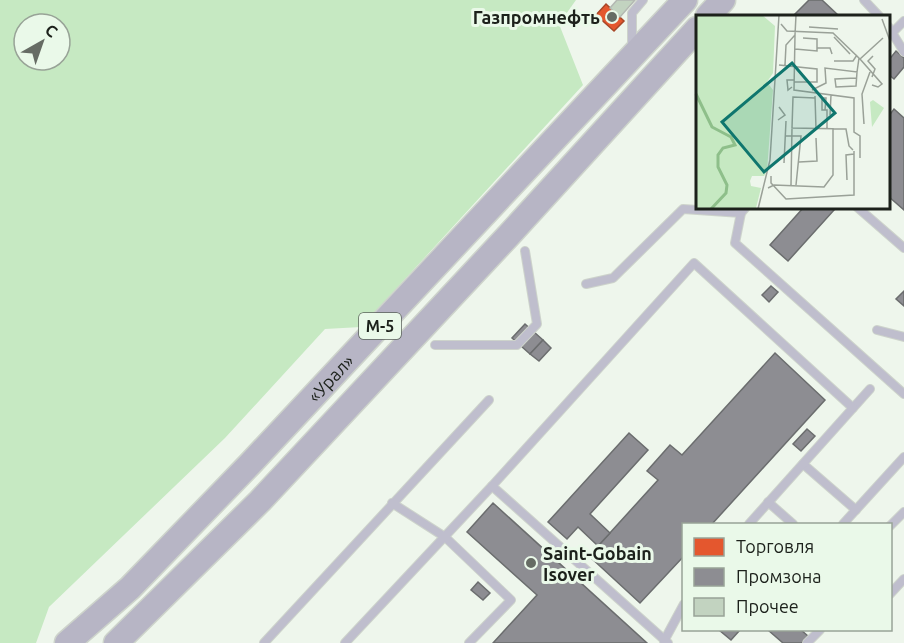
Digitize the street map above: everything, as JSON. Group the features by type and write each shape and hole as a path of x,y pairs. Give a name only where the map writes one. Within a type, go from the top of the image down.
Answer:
{"main road":[{"name":"«Урал»","path":"67,643 130,588 250,464 685,0"},
{"path":"709,15 723,0"},
{"name":"«Урал»","path":"116,643 260,501 509,235 696,29"}],"lane":[{"path":"633,57 632,13 643,0"},
{"path":"864,0 878,15"},
{"path":"904,21 889,31 904,52"},
{"path":"858,208 904,248"},
{"path":"586,284 613,278 683,209 744,210 735,243 904,394"},
{"path":"435,345 517,345 537,324 525,251"},
{"path":"345,643 492,486 694,263 853,408"},
{"path":"877,330 904,337"},
{"path":"751,523 870,389"},
{"path":"264,643 489,400"},
{"path":"845,523 904,457"},
{"path":"803,464 856,510"},
{"path":"492,486 666,642 682,608"},
{"path":"768,502 791,523"},
{"path":"392,503 445,537 511,600 469,643"},
{"path":"892,525 904,512"},
{"path":"892,593 904,579"},
{"path":"807,643 819,631"}],"green space":[{"path":"0,0 576,0 559,24 583,85 361,327 325,329 225,438 49,607 36,643 0,643"}],"building: Торговля":[{"path":"606,4 624,21 614,31 596,15"}],"building: Промзона":[{"path":"809,0 822,0 838,15 794,15"},
{"path":"896,51 904,58 904,67 894,79 889,75 889,60"},
{"path":"894,109 904,118 904,210 889,197 889,116"},
{"path":"803,208 835,209 788,261 770,245"},
{"path":"771,286 778,292 769,302 762,295"},
{"path":"904,291 904,306 896,299"},
{"path":"525,324 543,340 530,354 512,338"},
{"path":"543,340 551,348 539,361 530,354"},
{"path":"775,353 825,400 713,523 682,523 682,558 640,603 589,556 658,480 647,471 670,445 682,455"},
{"path":"807,429 815,436 801,451 793,444"},
{"path":"629,433 648,450 590,514 610,533 598,546 578,527 567,539 548,522"},
{"name":"Saint-Gobain Isover","path":"493,503 647,643 493,643 537,595 467,532"},
{"path":"478,582 490,593 483,600 471,590"},
{"path":"720,631 739,631 731,640"},
{"path":"769,631 802,631 808,636 802,643 783,643"}],"building: Прочее":[{"path":"617,0 635,0 620,17 610,8"}],"place":[{"name":"Газпромнефть","path":"612,17"},
{"name":"Saint-Gobain Isover","path":"531,563"}]}
